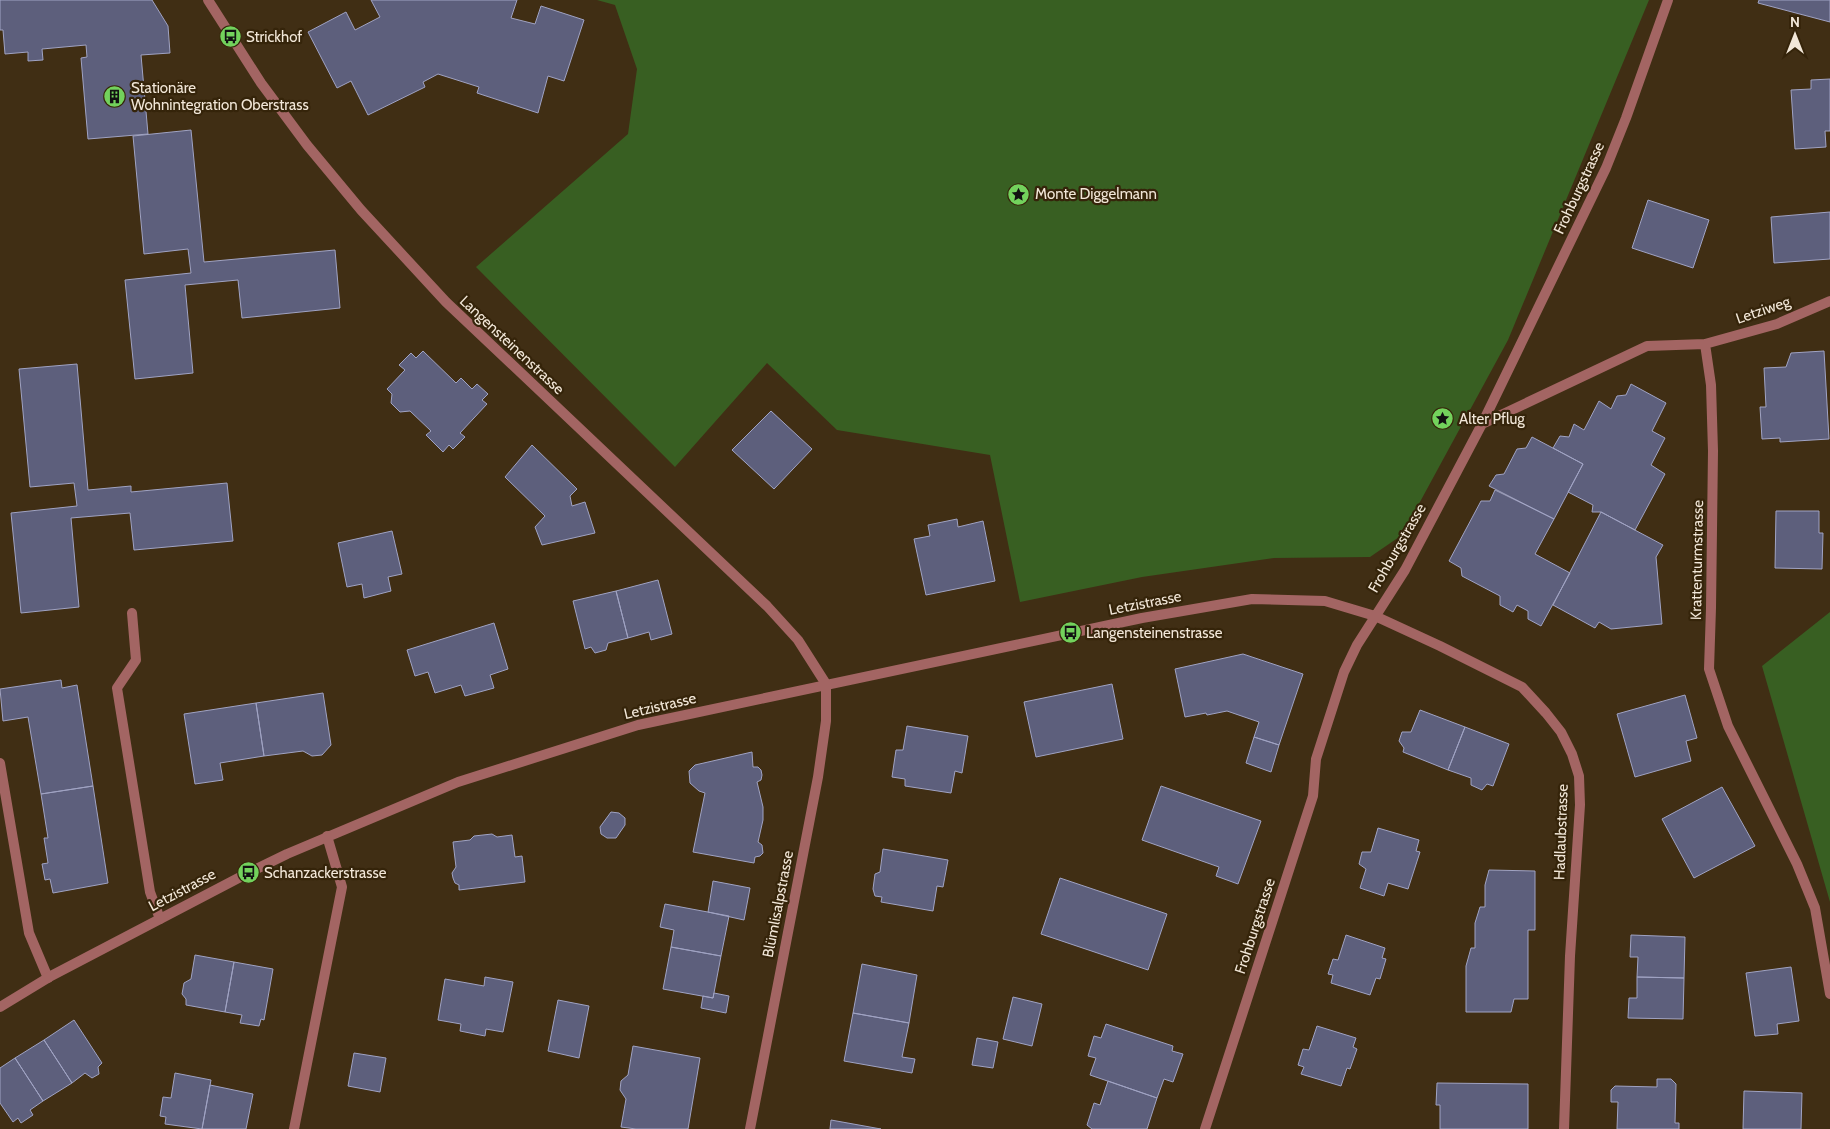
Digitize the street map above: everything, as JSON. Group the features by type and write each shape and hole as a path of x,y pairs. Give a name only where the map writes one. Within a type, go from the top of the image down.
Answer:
{"street":[{"name":"Langensteinenstrasse","path":"208,0 261,83 307,145 361,210 446,302 767,606 798,640 826,684"},
{"name":"Frohburgstrasse","path":"1205,1129 1313,796 1316,759 1344,672 1357,645 1405,570 1482,424 1606,168 1668,0"},
{"name":"Letziweg","path":"1705,344 1776,324 1830,301"},
{"path":"1482,424 1647,346 1705,344"},
{"name":"Krattenturmstrasse","path":"1705,344 1712,385 1713,451 1712,608 1709,669 1728,726 1797,864 1815,908 1830,994"},
{"name":"Letzistrasse","path":"0,1007 48,978 248,872 328,836 458,782 638,725 1142,618 1252,599 1325,601 1375,616"},
{"path":"132,613 136,660 117,688 150,892 160,919"},
{"name":"Hadlaubstrasse","path":"1375,616 1522,687 1546,713 1560,732 1572,754 1578,776 1580,805 1570,956 1564,1129"},
{"name":"Blümlisalpstrasse","path":"750,1129 818,777 826,721 826,684"},
{"path":"0,763 29,933 48,978"},
{"path":"294,1129 342,887 328,836"}],"green space":[{"path":"597,0 1649,0 1508,340 1402,535 1370,557 1274,558 1142,577 1020,602 990,455 837,430 767,363 675,467 476,267 628,134 637,69 615,5"},
{"path":"1830,612 1830,902 1762,666"}],"building":[{"name":"Stationäre Wohnintegration Oberstrass","path":"0,0 152,0 168,26 170,53 141,55 148,134 88,139 81,58 87,57 86,45 42,49 43,60 28,61 28,52 5,54 3,30 0,30"},
{"path":"371,0 517,0 511,18 535,24 541,6 584,20 564,81 548,76 538,113 477,93 479,87 438,74 423,82 425,87 368,115 351,81 337,88 308,32 346,12 355,30 380,17"},
{"path":"1759,0 1830,0 1830,22 1758,3"},
{"path":"1830,79 1830,131 1825,131 1826,147 1795,149 1791,90 1811,89 1811,80"},
{"path":"191,130 204,262 335,250 340,308 242,318 238,280 185,285 193,373 135,379 125,280 191,273 188,249 144,254 133,136"},
{"path":"1648,200 1709,220 1693,268 1632,248"},
{"path":"1830,212 1830,259 1774,263 1771,217"},
{"path":"423,351 456,383 461,378 472,389 477,384 488,394 482,400 487,404 460,433 465,437 453,449 449,445 443,452 426,435 431,431 410,411 400,412 391,403 392,394 387,389 405,370 399,365 411,353 416,358"},
{"path":"1824,351 1829,439 1780,442 1780,438 1762,439 1760,407 1766,407 1764,368 1786,367 1791,353"},
{"path":"77,364 88,490 131,486 131,492 227,483 233,541 134,550 130,513 71,518 79,607 21,613 11,513 77,506 74,483 30,487 19,369"},
{"path":"1631,384 1666,403 1652,431 1665,438 1651,465 1665,474 1635,530 1601,512 1592,512 1593,505 1568,492 1583,464 1553,448 1560,436 1569,437 1574,424 1584,430 1599,401 1611,409 1617,396 1626,395"},
{"path":"771,411 812,449 774,489 732,450"},
{"path":"1532,437 1583,464 1554,519 1489,486 1496,475 1504,474 1517,449 1526,448"},
{"path":"532,445 577,489 570,496 572,506 585,502 595,533 542,545 535,527 545,516 505,477"},
{"path":"1495,490 1554,519 1535,554 1570,573 1541,626 1528,619 1528,611 1517,605 1513,612 1500,605 1500,596 1462,576 1461,568 1449,561 1481,501 1490,501"},
{"path":"1776,511 1819,511 1819,533 1823,533 1822,569 1775,568"},
{"path":"1601,512 1663,545 1656,557 1662,624 1611,629 1599,622 1595,628 1553,605"},
{"path":"957,519 958,527 983,521 995,581 926,595 914,539 930,536 928,525"},
{"path":"392,531 402,574 388,577 391,591 364,598 362,584 347,587 338,543"},
{"path":"658,580 672,634 651,640 649,632 628,638 616,591"},
{"path":"616,591 628,638 608,643 606,650 595,653 591,647 585,649 573,601"},
{"path":"494,623 508,669 490,675 494,688 465,696 461,685 435,693 428,672 415,676 407,650"},
{"path":"1243,654 1303,674 1279,745 1254,737 1259,722 1227,711 1185,717 1175,669"},
{"path":"61,680 62,688 77,685 93,786 41,794 28,717 3,721 0,689"},
{"path":"1112,684 1123,739 1036,757 1024,702"},
{"path":"323,693 331,745 322,755 312,756 303,751 264,756 256,703"},
{"path":"1685,695 1697,738 1686,741 1691,761 1635,777 1617,714"},
{"path":"256,703 264,756 220,763 223,780 195,784 184,714"},
{"path":"1420,710 1465,727 1448,770 1403,752 1404,748 1399,741 1402,732 1411,732"},
{"path":"907,726 968,736 962,773 955,771 951,793 905,786 905,779 892,777 896,750 903,750"},
{"path":"1465,727 1509,744 1493,786 1487,784 1482,790 1471,785 1471,778 1448,770"},
{"path":"1254,737 1279,745 1271,772 1246,763"},
{"path":"752,752 753,767 758,767 762,775 761,780 757,782 763,807 763,820 758,842 762,845 763,853 755,857 754,863 693,852 705,793 699,791 690,783 689,771 695,765"},
{"path":"93,786 108,883 53,893 50,879 45,880 42,864 48,863 44,838 48,838 41,794"},
{"path":"1161,786 1261,821 1238,884 1216,876 1219,867 1142,840"},
{"path":"1722,787 1755,846 1694,878 1662,819"},
{"path":"611,812 619,813 625,818 625,825 616,838 607,838 601,834 600,827"},
{"path":"1378,828 1419,840 1416,851 1420,852 1408,889 1388,883 1384,896 1360,888 1366,869 1359,864 1362,852 1371,852"},
{"path":"492,834 497,837 512,835 515,857 522,856 525,882 459,890 459,885 455,883 452,873 456,867 453,842 470,840 474,836"},
{"path":"883,849 948,860 943,887 937,886 933,911 881,902 882,897 875,896 873,889 875,874 880,872"},
{"path":"1489,870 1535,871 1535,930 1528,930 1528,999 1514,999 1511,1012 1466,1012 1466,966 1471,948 1475,948 1475,923 1480,907 1485,907 1485,885"},
{"path":"1060,878 1167,914 1148,970 1041,934"},
{"path":"713,881 750,888 744,920 708,912"},
{"path":"665,904 729,916 721,956 671,947 674,930 660,927"},
{"path":"1346,935 1385,948 1382,958 1386,959 1380,979 1376,978 1370,995 1331,983 1333,975 1328,974 1333,959 1338,960"},
{"path":"1631,935 1685,937 1684,978 1637,977 1638,957 1630,957"},
{"path":"671,947 721,956 713,998 663,989"},
{"path":"195,955 234,962 225,1012 186,1005 186,999 182,994 184,983 191,979"},
{"path":"234,962 273,969 264,1020 261,1019 259,1026 240,1023 242,1015 225,1012"},
{"path":"862,964 917,975 909,1023 853,1013"},
{"path":"1791,967 1799,1021 1777,1024 1778,1034 1755,1036 1746,973"},
{"path":"485,977 513,982 503,1032 486,1029 485,1036 460,1031 461,1024 438,1020 445,979 484,986"},
{"path":"1637,977 1684,978 1683,1019 1628,1018 1629,998 1637,998"},
{"path":"714,993 729,996 726,1013 701,1008 703,996 713,998"},
{"path":"1013,997 1042,1004 1032,1046 1003,1039"},
{"path":"558,1000 589,1006 579,1058 548,1051"},
{"path":"853,1013 909,1023 902,1057 915,1059 912,1073 844,1061"},
{"path":"74,1020 102,1063 98,1067 99,1074 92,1078 85,1073 72,1083 44,1040"},
{"path":"1106,1024 1173,1046 1172,1051 1183,1054 1173,1082 1164,1079 1157,1098 1090,1075 1096,1058 1088,1056 1094,1036 1101,1038"},
{"path":"1317,1026 1356,1038 1353,1047 1357,1049 1350,1069 1347,1068 1341,1086 1301,1074 1304,1067 1298,1065 1303,1049 1309,1050"},
{"path":"977,1038 998,1042 993,1068 972,1065"},
{"path":"44,1040 72,1083 43,1101 15,1058"},
{"path":"633,1046 700,1058 688,1129 636,1129 621,1127 626,1099 620,1090 621,1081 628,1075"},
{"path":"354,1053 386,1058 380,1092 348,1086"},
{"path":"15,1058 43,1101 30,1110 33,1115 21,1123 18,1118 13,1122 0,1103 0,1068"},
{"path":"175,1073 211,1080 202,1129 165,1124 166,1117 160,1116 163,1097 171,1098"},
{"path":"1657,1079 1671,1079 1676,1084 1675,1123 1679,1123 1679,1129 1617,1129 1618,1102 1611,1102 1611,1090 1615,1086 1657,1087"},
{"path":"1108,1081 1157,1098 1147,1129 1092,1129 1087,1125 1094,1103 1100,1105"},
{"path":"1437,1083 1528,1084 1528,1129 1440,1129 1440,1105 1436,1105"},
{"path":"210,1085 253,1094 246,1129 202,1129"},
{"path":"1744,1091 1802,1093 1801,1129 1743,1129"},
{"path":"831,1120 881,1129 830,1129"}],"place":[{"name":"Strickhof","path":"230,37"},
{"name":"Stationäre Wohnintegration Oberstrass","path":"115,97"},
{"name":"Monte Diggelmann","path":"1019,194"},
{"name":"Alter Pflug","path":"1443,419"},
{"name":"Langensteinenstrasse","path":"1070,633"},
{"name":"Schanzackerstrasse","path":"248,873"}]}
